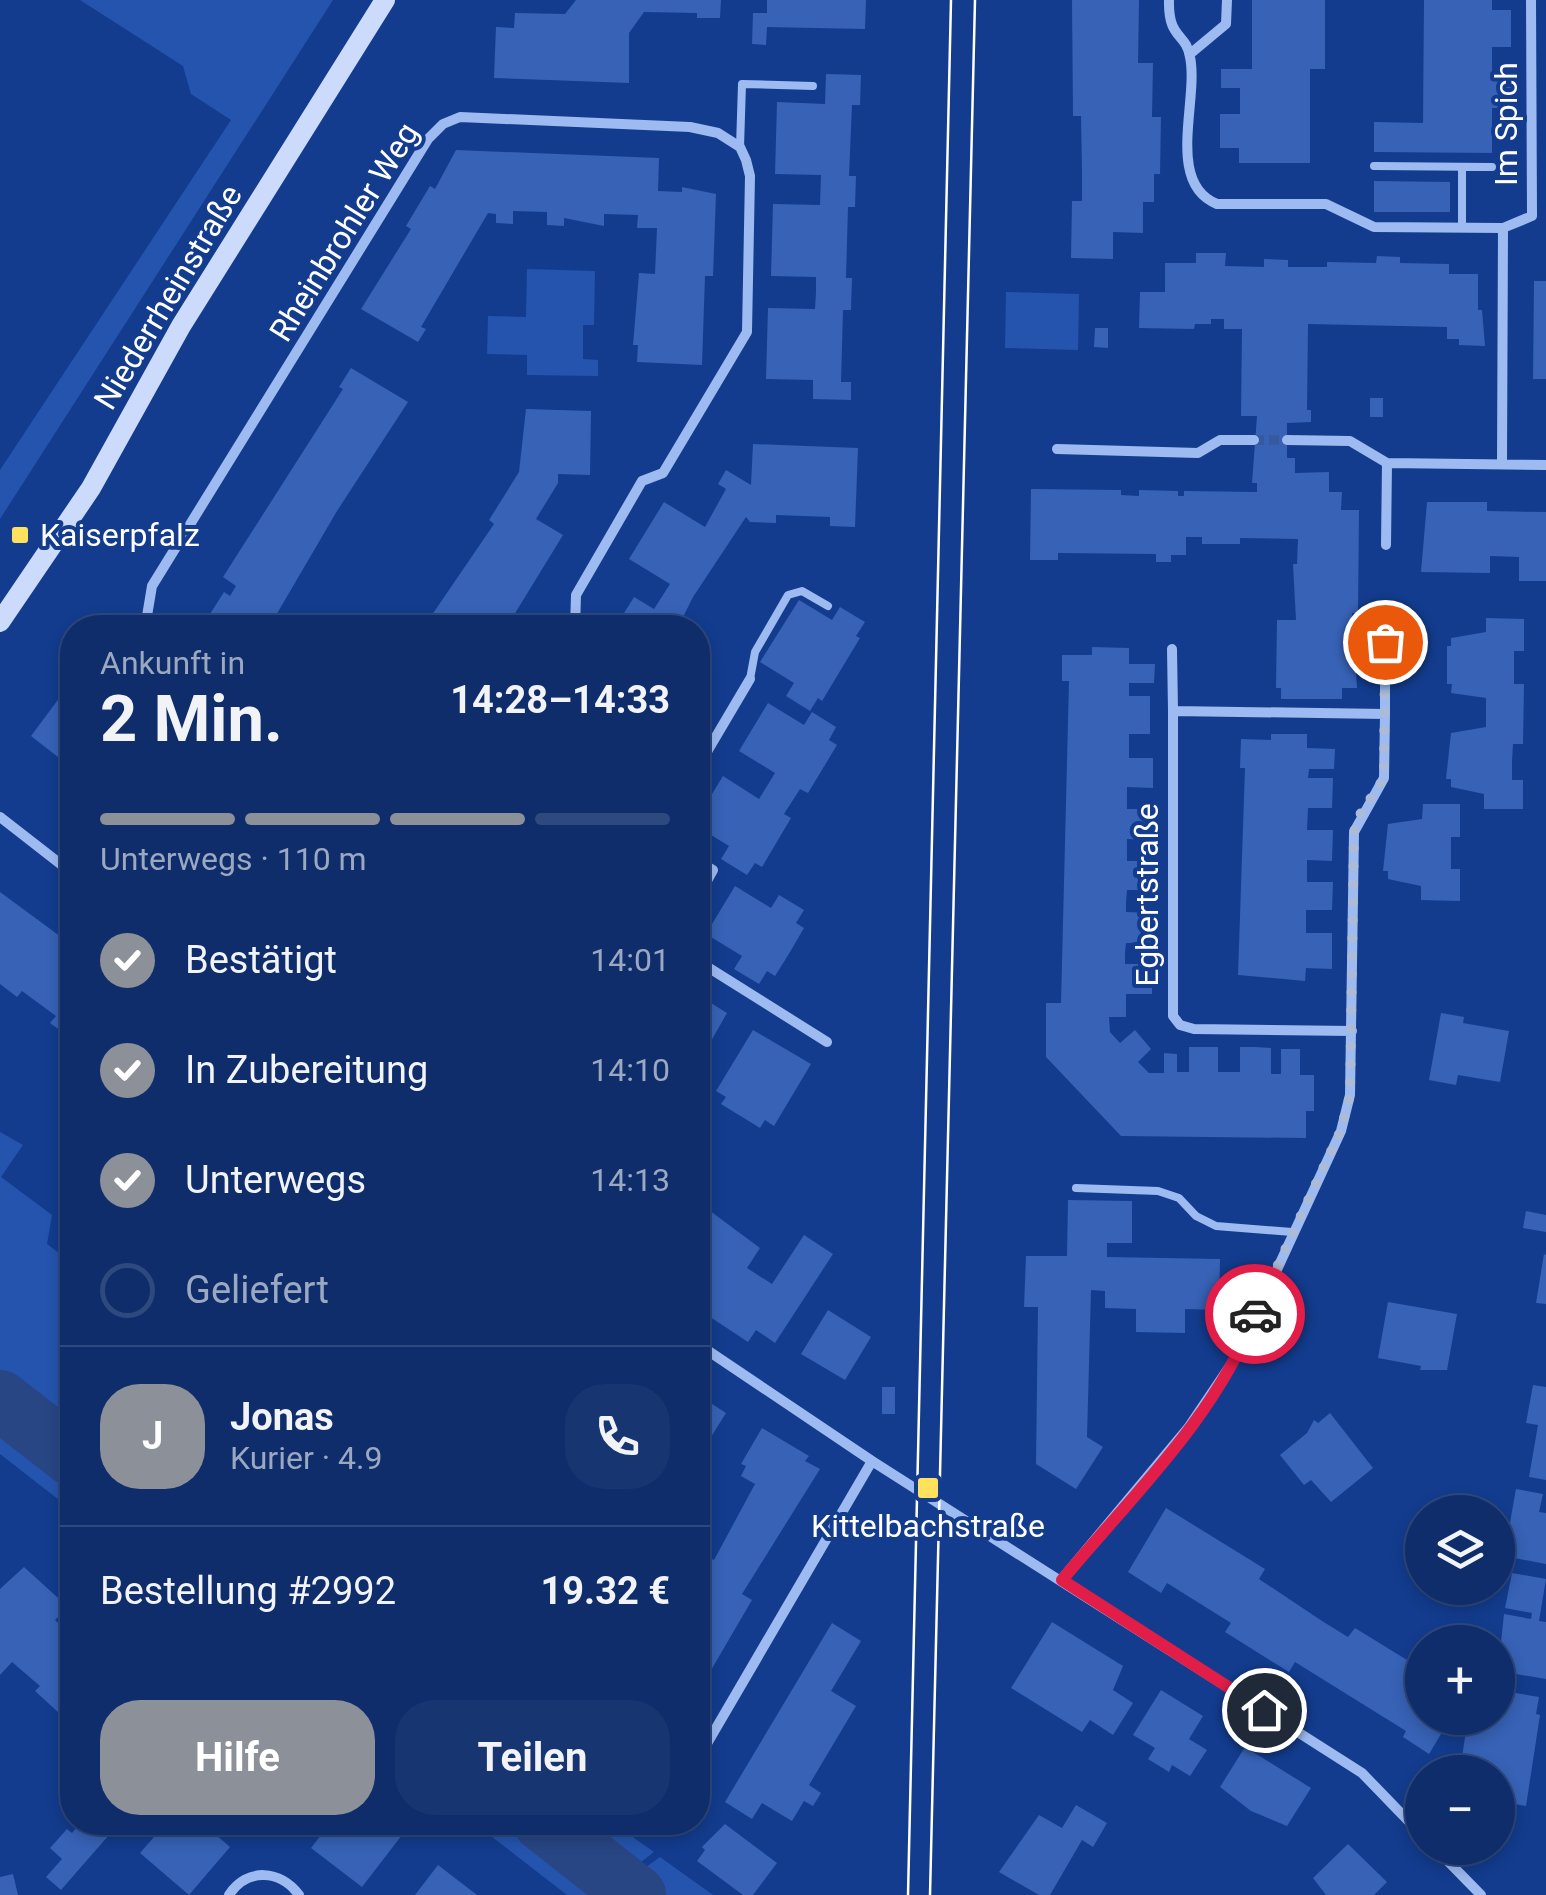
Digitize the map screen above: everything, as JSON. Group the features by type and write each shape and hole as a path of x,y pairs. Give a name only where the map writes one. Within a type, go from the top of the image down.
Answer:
{"main road":[{"name":"Niederrheinstraße","path":"0,622 91,488 181,326 386,0"}],"street":[{"name":"Im Spich","path":"1169,0 1168,24 1190,54 1190,177 1205,199 1218,204 1326,204 1374,227 1462,228 1503,228 1532,216 1531,0"},
{"path":"1190,54 1226,24 1226,0"},
{"name":"Rheinbrohler Weg","path":"147,615 152,586 428,139 443,124 460,118 690,127 718,132 740,147"},
{"path":"575,615 576,595 642,481 664,473 747,332 750,176 740,147"},
{"name":"Im Spich","path":"1502,464 1503,228"},
{"path":"1057,450 1198,453 1220,440 1254,440"},
{"path":"1287,440 1350,441 1387,464 1546,465"},
{"path":"1386,545 1387,464"},
{"path":"1062,1580 1188,1428 1238,1354 1341,1130 1350,1095 1354,832 1359,816 1384,778 1386,607"},
{"name":"Egbertstraße","path":"1172,649 1173,1016 1180,1025 1194,1029 1352,1031"},
{"path":"710,746 750,679"},
{"path":"1173,711 1385,714"},
{"path":"0,817 60,864"},
{"path":"710,969 826,1042"},
{"path":"710,1352 872,1462 1362,1772 1405,1817"},
{"path":"710,1739 872,1462"},
{"path":"1452,1865 1481,1895"},
{"path":"229,1895 243,1880 268,1874 292,1885 299,1895"}],"lane":[{"path":"740,147 742,84 812,86"},
{"path":"1374,166 1492,167"},
{"path":"1462,167 1462,228"},
{"path":"750,679 755,652 788,595 802,591 828,606"},
{"path":"1076,1188 1158,1190 1179,1198 1196,1216 1216,1226 1292,1232"}],"shaded area":[{"path":"80,0 333,0 0,519 0,470 231,120 191,94 183,66"},
{"path":"527,269 595,271 594,325 583,325 583,359 598,360 598,376 527,375 527,355 487,354 488,316 526,317"},
{"path":"1006,292 1079,294 1078,350 1005,348"},
{"path":"0,1132 23,1145 1,1177 52,1215 47,1244 60,1254 60,1501 0,1454"},
{"path":"490,1835 630,1835 654,1852 598,1895 567,1895"},
{"path":"660,1857 713,1895 607,1895"}],"building":[{"path":"576,0 721,0 720,18 697,18 697,13 644,12 629,33 629,83 494,78 496,27 514,28 515,13 565,14"},
{"path":"767,0 866,0 865,29 767,27 766,45 752,44 753,13 767,13"},
{"path":"1072,0 1139,0 1138,63 1153,63 1152,117 1161,117 1160,174 1154,174 1154,202 1143,202 1143,233 1113,232 1113,259 1071,258 1072,201 1082,201 1081,116 1073,116"},
{"path":"1252,0 1325,0 1325,69 1310,69 1310,163 1239,163 1239,148 1220,148 1220,114 1240,114 1240,88 1221,88 1221,69 1252,69"},
{"path":"1424,0 1492,0 1492,10 1511,10 1511,47 1492,47 1492,72 1511,72 1511,108 1492,108 1492,153 1374,152 1374,122 1423,123"},
{"path":"826,74 861,75 860,105 852,105 849,176 856,176 855,207 848,207 846,278 852,278 851,310 843,310 841,382 851,382 851,400 813,399 813,380 766,379 768,308 815,309 816,292 816,277 771,276 773,204 820,205 821,175 775,174 777,102 825,104"},
{"path":"456,150 659,158 658,191 682,192 682,187 716,194 713,276 705,276 702,365 637,362 638,345 633,345 639,273 655,274 657,228 637,228 638,215 604,214 604,226 564,218 564,226 547,225 547,212 513,211 513,224 496,223 496,214 488,213 421,327 426,329 418,342 361,309 411,229 406,226 430,186 435,189"},
{"path":"1374,181 1450,182 1450,212 1374,212"},
{"path":"1196,253 1226,253 1225,266 1264,267 1264,259 1288,260 1288,267 1327,267 1327,262 1376,263 1377,256 1400,257 1400,263 1449,264 1449,274 1478,274 1478,310 1482,310 1485,346 1459,345 1459,339 1447,339 1447,327 1308,324 1307,410 1311,410 1311,422 1287,423 1287,458 1295,458 1295,473 1329,472 1329,492 1342,492 1341,510 1359,510 1358,613 1352,613 1357,688 1342,688 1342,699 1281,699 1281,688 1276,688 1277,620 1296,620 1293,564 1297,564 1298,539 1240,538 1240,544 1202,544 1202,537 1186,537 1186,555 1171,555 1171,562 1156,562 1156,554 1058,553 1058,560 1030,560 1031,489 1121,490 1121,495 1139,496 1139,490 1178,491 1178,496 1184,496 1184,491 1257,492 1257,483 1252,483 1257,416 1241,416 1242,329 1224,329 1224,319 1195,324 1194,329 1139,328 1140,292 1165,292 1165,263 1196,263"},
{"path":"1534,281 1546,281 1546,379 1533,379"},
{"path":"1095,328 1108,328 1108,348 1094,347"},
{"path":"351,368 408,402 337,511 276,615 209,615 224,592 230,596 236,586 223,577 343,389 339,387"},
{"path":"1370,398 1383,398 1383,417 1370,417"},
{"path":"526,409 591,411 590,475 558,474 558,483 536,519 563,535 514,615 432,615 494,524 489,520 519,472"},
{"path":"753,444 858,448 855,527 830,526 830,517 776,515 776,523 750,522 746,517 684,615 623,615 634,597 654,609 670,584 629,559 664,502 705,527 726,489 718,484 726,470 751,485"},
{"path":"1427,502 1487,502 1487,511 1546,512 1546,581 1519,581 1519,557 1490,556 1490,573 1421,572"},
{"path":"799,600 832,620 840,607 865,622 856,636 860,638 822,701 818,698 810,711 786,696 794,683 760,662"},
{"path":"1486,618 1524,619 1524,651 1514,651 1514,684 1524,684 1523,744 1513,744 1512,761 1512,780 1523,780 1523,809 1484,809 1484,794 1451,787 1451,779 1446,779 1451,733 1486,727 1486,698 1451,693 1452,684 1447,684 1447,646 1451,646 1451,638 1486,632"},
{"path":"1092,647 1129,648 1129,664 1155,664 1154,683 1129,683 1129,696 1150,696 1150,734 1129,734 1129,758 1153,758 1153,788 1127,787 1127,809 1153,809 1152,840 1127,839 1127,861 1153,861 1152,890 1127,890 1126,902 1126,912 1152,913 1151,943 1126,943 1125,953 1125,964 1152,964 1152,994 1126,994 1126,1017 1109,1017 1110,1032 1120,1043 1135,1030 1151,1049 1138,1062 1149,1073 1164,1073 1164,1053 1177,1054 1177,1072 1189,1072 1189,1047 1218,1047 1218,1072 1240,1072 1240,1047 1255,1047 1271,1048 1271,1074 1281,1074 1281,1049 1300,1049 1300,1075 1314,1075 1314,1111 1306,1111 1306,1138 1121,1136 1046,1057 1046,1003 1061,1003 1069,681 1062,681 1062,655 1092,655"},
{"path":"60,697 60,759 31,736"},
{"path":"768,703 804,725 812,712 836,727 829,740 837,745 808,793 800,789 784,814 791,818 762,867 755,863 747,875 721,859 729,846 710,834 710,797 723,776 759,799 775,773 739,751"},
{"path":"1271,734 1307,734 1307,748 1335,749 1334,769 1309,769 1308,778 1333,778 1332,808 1308,808 1307,830 1333,830 1332,861 1307,860 1307,882 1333,882 1332,910 1306,910 1306,933 1332,933 1332,969 1306,968 1305,981 1238,975 1245,768 1240,768 1241,739 1271,740"},
{"path":"1423,804 1460,804 1460,837 1451,837 1451,869 1460,869 1460,901 1421,900 1421,886 1388,879 1388,871 1383,871 1388,824 1422,819"},
{"path":"735,886 771,908 779,895 804,910 796,923 804,928 790,952 775,976 767,971 759,984 734,969 742,956 710,936 710,927"},
{"path":"0,892 60,936 60,1030 50,1023 56,1016 22,991 17,997 0,984"},
{"path":"710,1002 727,1013 710,1043"},
{"path":"1441,1013 1464,1017 1463,1023 1509,1031 1500,1082 1458,1075 1456,1085 1429,1080"},
{"path":"753,1030 811,1064 774,1126 765,1120 760,1128 721,1104 726,1097 716,1091"},
{"path":"1068,1200 1132,1201 1132,1243 1107,1243 1107,1257 1220,1259 1219,1310 1185,1309 1185,1333 1136,1332 1136,1309 1105,1308 1105,1291 1091,1290 1087,1437 1103,1447 1076,1489 1036,1464 1038,1307 1024,1307 1026,1256 1067,1256"},
{"path":"710,1211 760,1248 747,1268 772,1284 804,1235 833,1254 775,1343 756,1330 748,1342 710,1317"},
{"path":"1526,1211 1546,1215 1546,1232 1523,1228"},
{"path":"1546,1255 1546,1304 1536,1303"},
{"path":"1388,1302 1457,1314 1447,1370 1420,1370 1421,1366 1378,1358"},
{"path":"828,1310 871,1337 845,1380 801,1354"},
{"path":"1533,1385 1546,1387 1546,1480 1529,1477 1538,1425 1526,1423"},
{"path":"882,1387 895,1387 895,1414 882,1414"},
{"path":"710,1403 726,1413 710,1436"},
{"path":"1330,1413 1373,1468 1331,1502 1311,1480 1304,1485 1280,1455 1307,1433 1314,1420 1318,1423"},
{"path":"762,1428 809,1456 805,1461 820,1469 742,1594 752,1600 710,1672 710,1558 714,1560 755,1484 741,1476 746,1466 741,1464"},
{"path":"1516,1489 1543,1494 1539,1512 1546,1513 1546,1564 1515,1558"},
{"path":"1166,1508 1265,1569 1259,1579 1322,1621 1348,1637 1355,1628 1405,1659 1405,1730 1295,1662 1289,1672 1225,1632 1231,1623 1167,1583 1161,1593 1128,1572"},
{"path":"24,1567 60,1600 60,1615 55,1620 60,1625 59,1713 35,1691 40,1686 12,1662 0,1675 0,1589"},
{"path":"1515,1574 1546,1579 1539,1621 1546,1622 1546,1679 1515,1674 1515,1625 1503,1625 1504,1614 1531,1619 1532,1613 1505,1608 1515,1605"},
{"path":"1052,1622 1123,1666 1113,1690 1133,1703 1113,1735 1090,1720 1082,1732 1011,1688"},
{"path":"832,1623 861,1641 831,1691 856,1706 809,1785 821,1793 813,1806 804,1801 792,1821 762,1803 752,1819 725,1802"},
{"path":"1161,1690 1203,1716 1189,1739 1207,1750 1190,1776 1172,1765 1169,1772 1148,1759 1155,1748 1133,1735"},
{"path":"1515,1693 1539,1697 1536,1714 1540,1715 1526,1806 1515,1804 1515,1755 1462,1755 1465,1735 1515,1735"},
{"path":"1405,1733 1440,1735 1429,1754 1403,1737"},
{"path":"1245,1747 1311,1788 1287,1826 1251,1811 1220,1787"},
{"path":"1076,1805 1107,1823 1093,1847 1082,1840 1050,1895 1039,1895 999,1872 1039,1815 1062,1828"},
{"path":"725,1824 777,1863 753,1895 743,1895 697,1861 705,1850 702,1847"},
{"path":"62,1835 109,1835 61,1890 46,1877 62,1859 50,1848"},
{"path":"156,1835 216,1835 230,1847 189,1895 140,1853"},
{"path":"321,1835 402,1835 362,1887 311,1848"},
{"path":"1348,1844 1387,1882 1374,1895 1326,1895 1313,1878"},
{"path":"438,1865 477,1895 415,1895"},
{"path":"13,1874 18,1895 0,1895 0,1877"}],"waterway":[{"path":"0,1400 60,1447"},
{"path":"560,1835 636,1895"}],"tunnel":[{"path":"1254,440 1287,440"}],"tram line":[{"path":"908,1895 951,0"},
{"path":"930,1895 975,0"}],"way so far":[{"path":"1255,1314 1341,1130 1350,1095 1354,832 1359,816 1380,792 1384,778 1385,642"}],"place":[{"name":"Kaiserpfalz","path":"20,535"},
{"name":"Kittelbachstraße","path":"928,1488"}],"route":[{"path":"1255,1314 1238,1354 1188,1428 1062,1580 1264,1710"}]}
